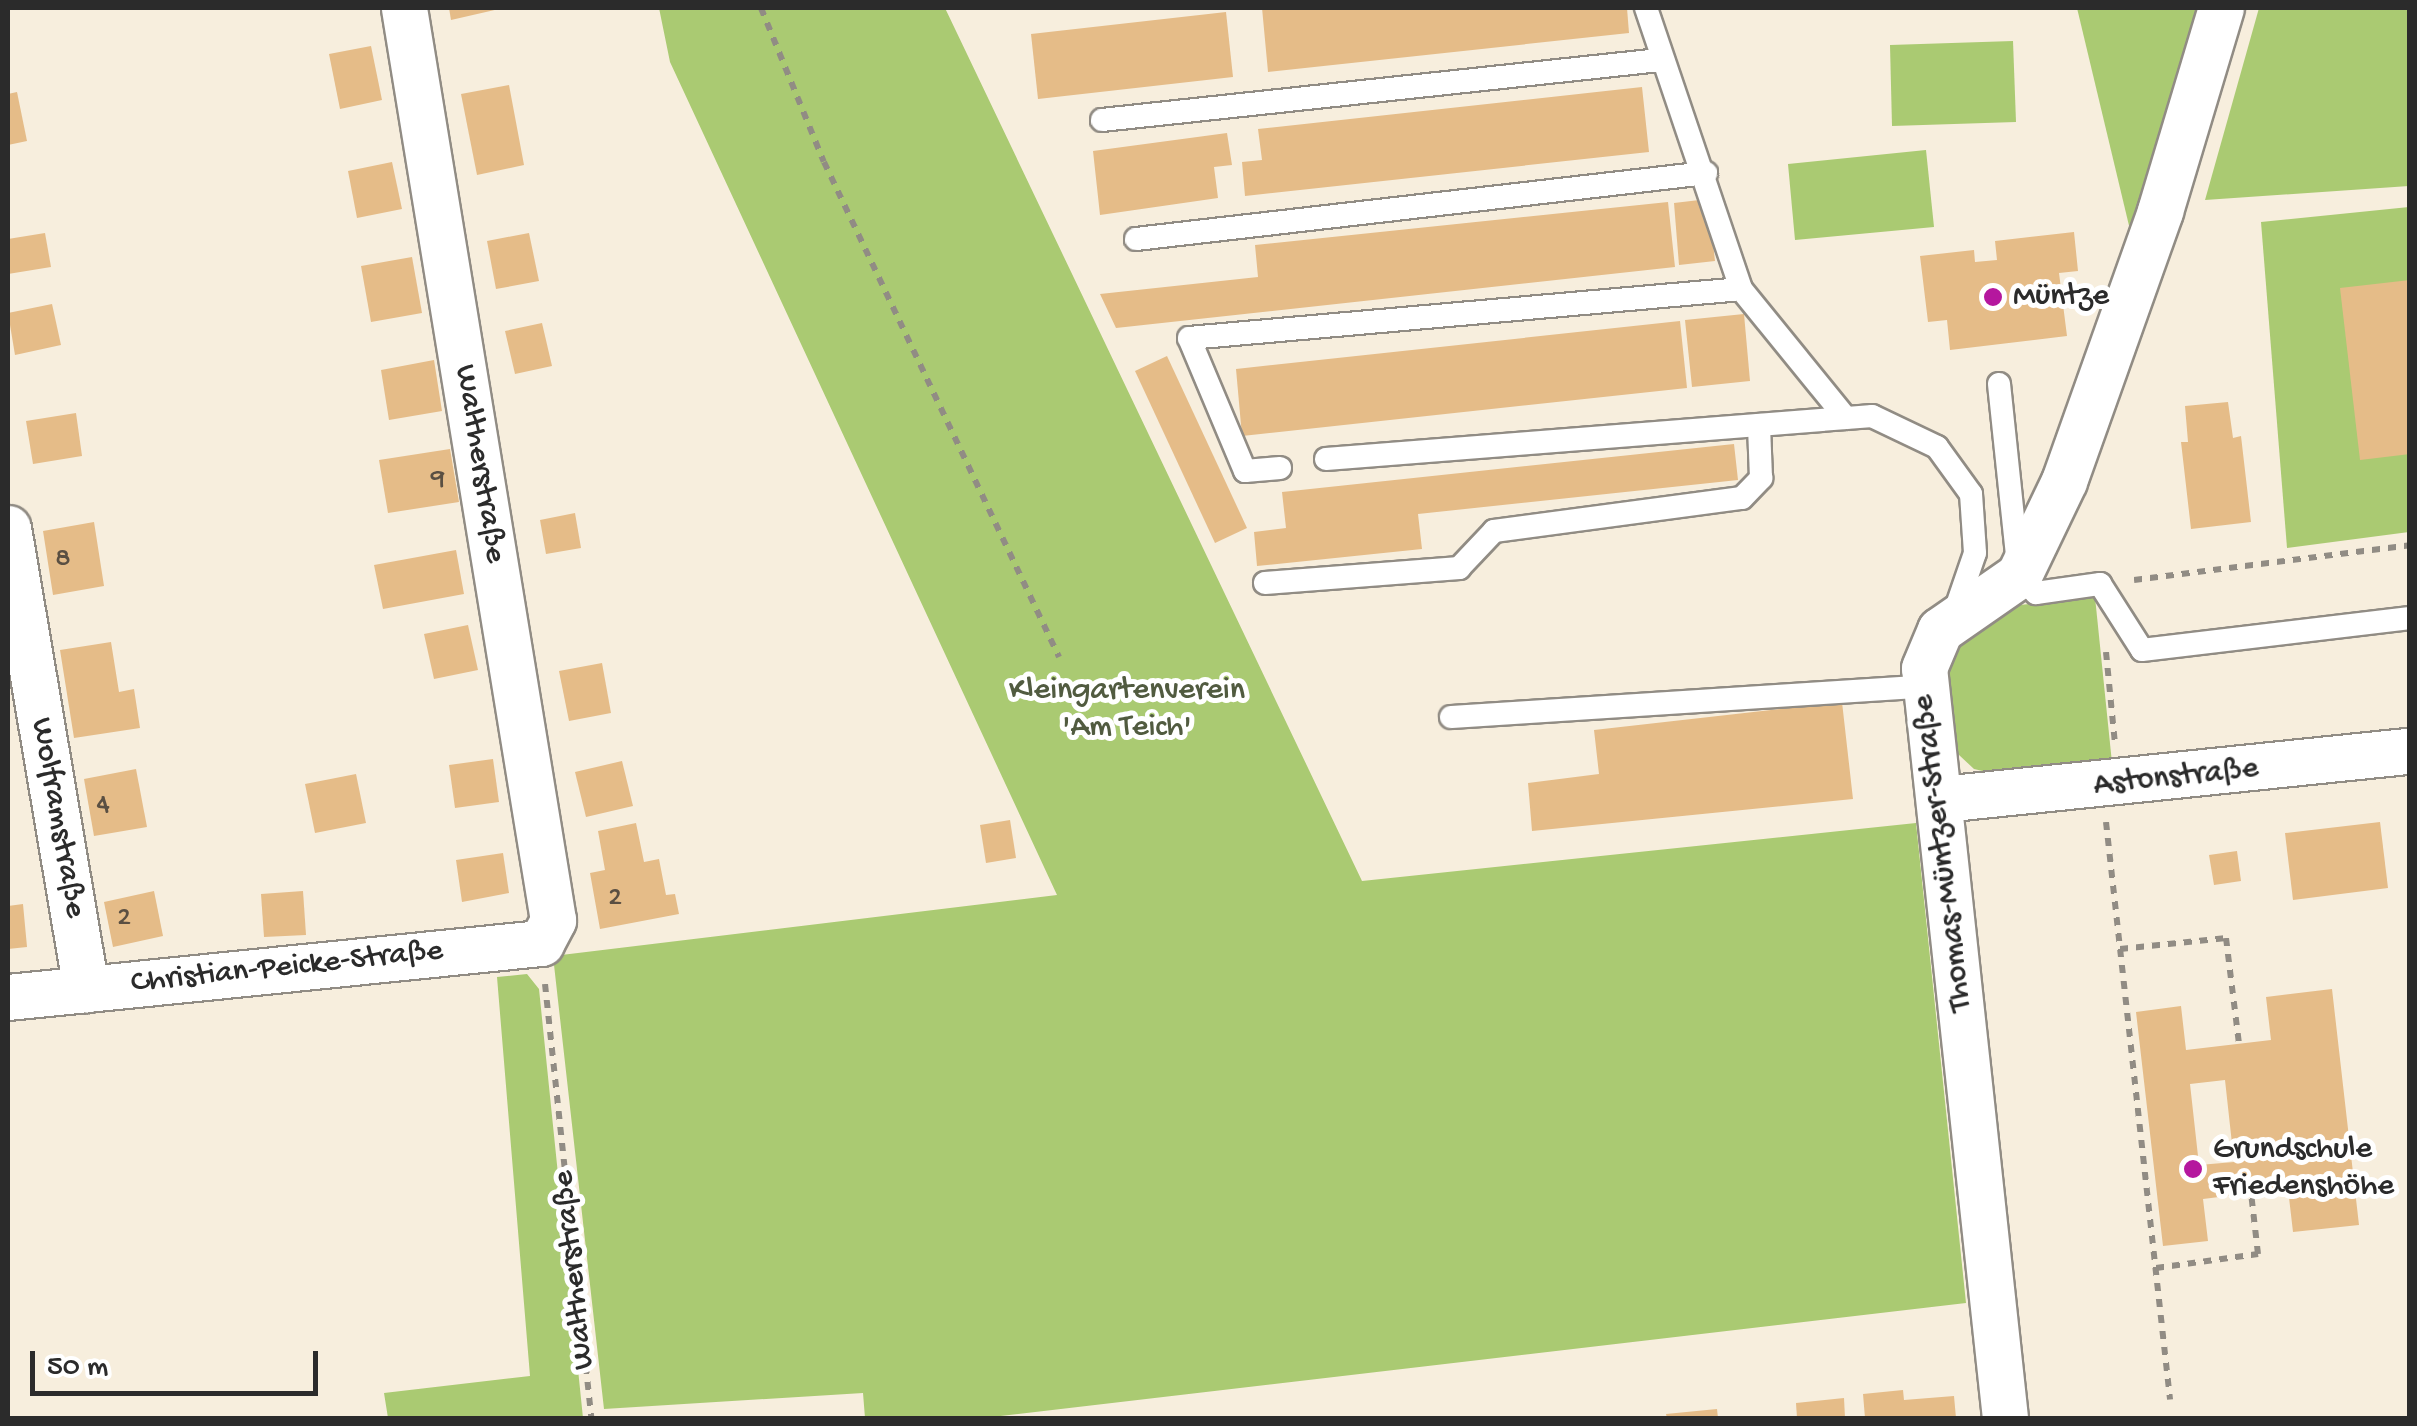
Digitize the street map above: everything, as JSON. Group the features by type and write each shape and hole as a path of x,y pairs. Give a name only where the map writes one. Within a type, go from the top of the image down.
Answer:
{"street":[{"name":"Waltherstraße","path":"404,8 547,931"},
{"path":"2019,574 2087,420 2160,212 2221,8"},
{"name":"Wolframstraße","path":"8,528 86,988"},
{"name":"Thomas-Müntzer-Straße","path":"2005,1418 1942,799 1924,686 1929,650 1953,617 2019,574"},
{"name":"Astonstraße","path":"1942,799 2112,805 2410,750"},
{"name":"Christian-Peicke-Straße","path":"8,997 547,931"}],"lane":[{"path":"1646,8 1660,60 1706,173 1740,289 1846,418"},
{"path":"1102,120 1660,60"},
{"path":"1136,239 1706,173"},
{"path":"1280,468 1246,471 1189,338 1740,289"},
{"path":"1999,384 2019,574 2036,593 2100,584 2142,650 2410,618"},
{"path":"1326,459 1872,416 1937,447 1971,494 1975,553 1953,617"},
{"path":"1265,583 1459,568 1494,531 1742,498 1761,478 1759,425"},
{"path":"1450,717 1924,686"}],"path":[{"path":"761,8 824,162 1059,658"},
{"path":"2170,1399 2120,949 2100,584 2410,546"},
{"name":"Waltherstraße","path":"547,931 591,1418"},
{"path":"2120,949 2226,938 2239,1044"},
{"path":"2156,1268 2258,1254 2251,1193"}],"green space":[{"name":"Kleingartenverein 'Am Teich'","path":"659,8 945,8 1362,881 1916,823 1966,1303 983,1418 865,1418 863,1393 604,1409 553,956 1057,895 670,62"},
{"path":"2077,8 2199,8 2131,234"},
{"path":"2259,8 2409,8 2409,186 2205,200"},
{"path":"2013,41 2016,122 1892,126 1890,45"},
{"path":"1926,150 1934,227 1795,240 1788,164"},
{"path":"2409,207 2409,532 2287,548 2261,222"},
{"path":"2095,597 2112,763 2004,776 1974,769 1958,754 1950,727 1945,661 1966,621 1991,608"},
{"path":"527,974 539,989 583,1418 388,1418 384,1393 530,1376 497,977"}],"building":[{"path":"449,8 498,8 499,9 451,20"},
{"path":"1262,8 1627,8 1629,33 1268,72"},
{"path":"1226,12 1233,77 1038,99 1031,34"},
{"path":"371,46 382,100 340,109 329,54"},
{"path":"509,85 524,165 477,175 461,94"},
{"path":"1642,87 1649,152 1245,196 1242,162 1262,160 1258,129"},
{"path":"17,92 27,141 8,145 8,94"},
{"path":"1227,133 1232,165 1214,167 1218,198 1100,215 1093,151"},
{"path":"392,162 402,209 357,218 348,171"},
{"path":"1708,199 1715,261 1679,265 1674,203"},
{"path":"1668,202 1675,267 1116,328 1100,294 1258,277 1255,245"},
{"name":"Müntze","path":"2074,232 2078,271 2059,273 2067,336 1950,350 1947,320 1928,322 1920,256 1974,250 1975,262 1997,260 1995,241"},
{"path":"45,233 51,267 8,274 8,239"},
{"path":"529,233 539,281 496,289 487,241"},
{"path":"412,257 422,313 371,322 361,266"},
{"path":"2410,280 2410,454 2360,460 2340,288"},
{"path":"52,304 61,345 15,355 8,313"},
{"path":"1744,314 1750,381 1692,387 1685,320"},
{"path":"1680,321 1687,388 1242,436 1236,369"},
{"path":"542,323 552,366 515,374 505,331"},
{"path":"1167,356 1247,528 1215,543 1135,371"},
{"path":"434,360 442,411 389,420 381,370"},
{"path":"2228,402 2233,438 2241,436 2251,522 2191,529 2181,442 2188,442 2185,406"},
{"path":"76,413 82,456 33,464 26,421"},
{"path":"1734,444 1738,480 1418,514 1422,549 1257,566 1254,532 1286,528 1282,492"},
{"path":"450,449 459,502 388,513 379,460"},
{"path":"575,513 581,548 546,554 540,520"},
{"path":"94,522 104,586 53,595 43,531"},
{"path":"456,550 464,594 383,609 374,565"},
{"path":"468,625 478,670 434,679 424,634"},
{"path":"111,642 119,692 134,689 140,728 74,738 60,650"},
{"path":"602,663 611,713 569,721 559,671"},
{"path":"1842,702 1853,799 1532,831 1528,783 1599,774 1594,730"},
{"path":"493,759 499,802 455,808 449,765"},
{"path":"622,761 633,806 586,817 575,772"},
{"path":"136,769 147,827 94,836 84,779"},
{"path":"356,774 366,823 315,833 305,784"},
{"path":"1010,820 1016,858 986,863 980,825"},
{"path":"2380,822 2388,888 2293,900 2285,833"},
{"path":"636,823 644,862 659,859 666,895 675,894 679,914 600,929 590,873 605,870 598,831"},
{"path":"2237,851 2241,881 2214,885 2209,855"},
{"path":"503,853 509,893 462,902 456,860"},
{"path":"154,891 163,936 113,947 104,902"},
{"path":"303,891 306,935 264,937 261,894"},
{"path":"23,904 27,947 8,949 8,906"},
{"path":"2332,989 2359,1225 2293,1232 2288,1189 2203,1199 2208,1241 2163,1246 2136,1012 2181,1006 2186,1050 2271,1040 2266,997","holes":["2225,1080 2234,1162 2199,1165 2190,1084"]},
{"path":"1903,1390 1904,1400 1954,1396 1956,1418 1865,1418 1863,1394"},
{"path":"1844,1398 1845,1418 1797,1418 1796,1403"},
{"path":"1717,1409 1718,1418 1667,1418 1666,1414"}],"place":[{"name":"Müntze","path":"1993,297"},
{"name":"Grundschule Friedenshöhe","path":"2193,1169"}]}
